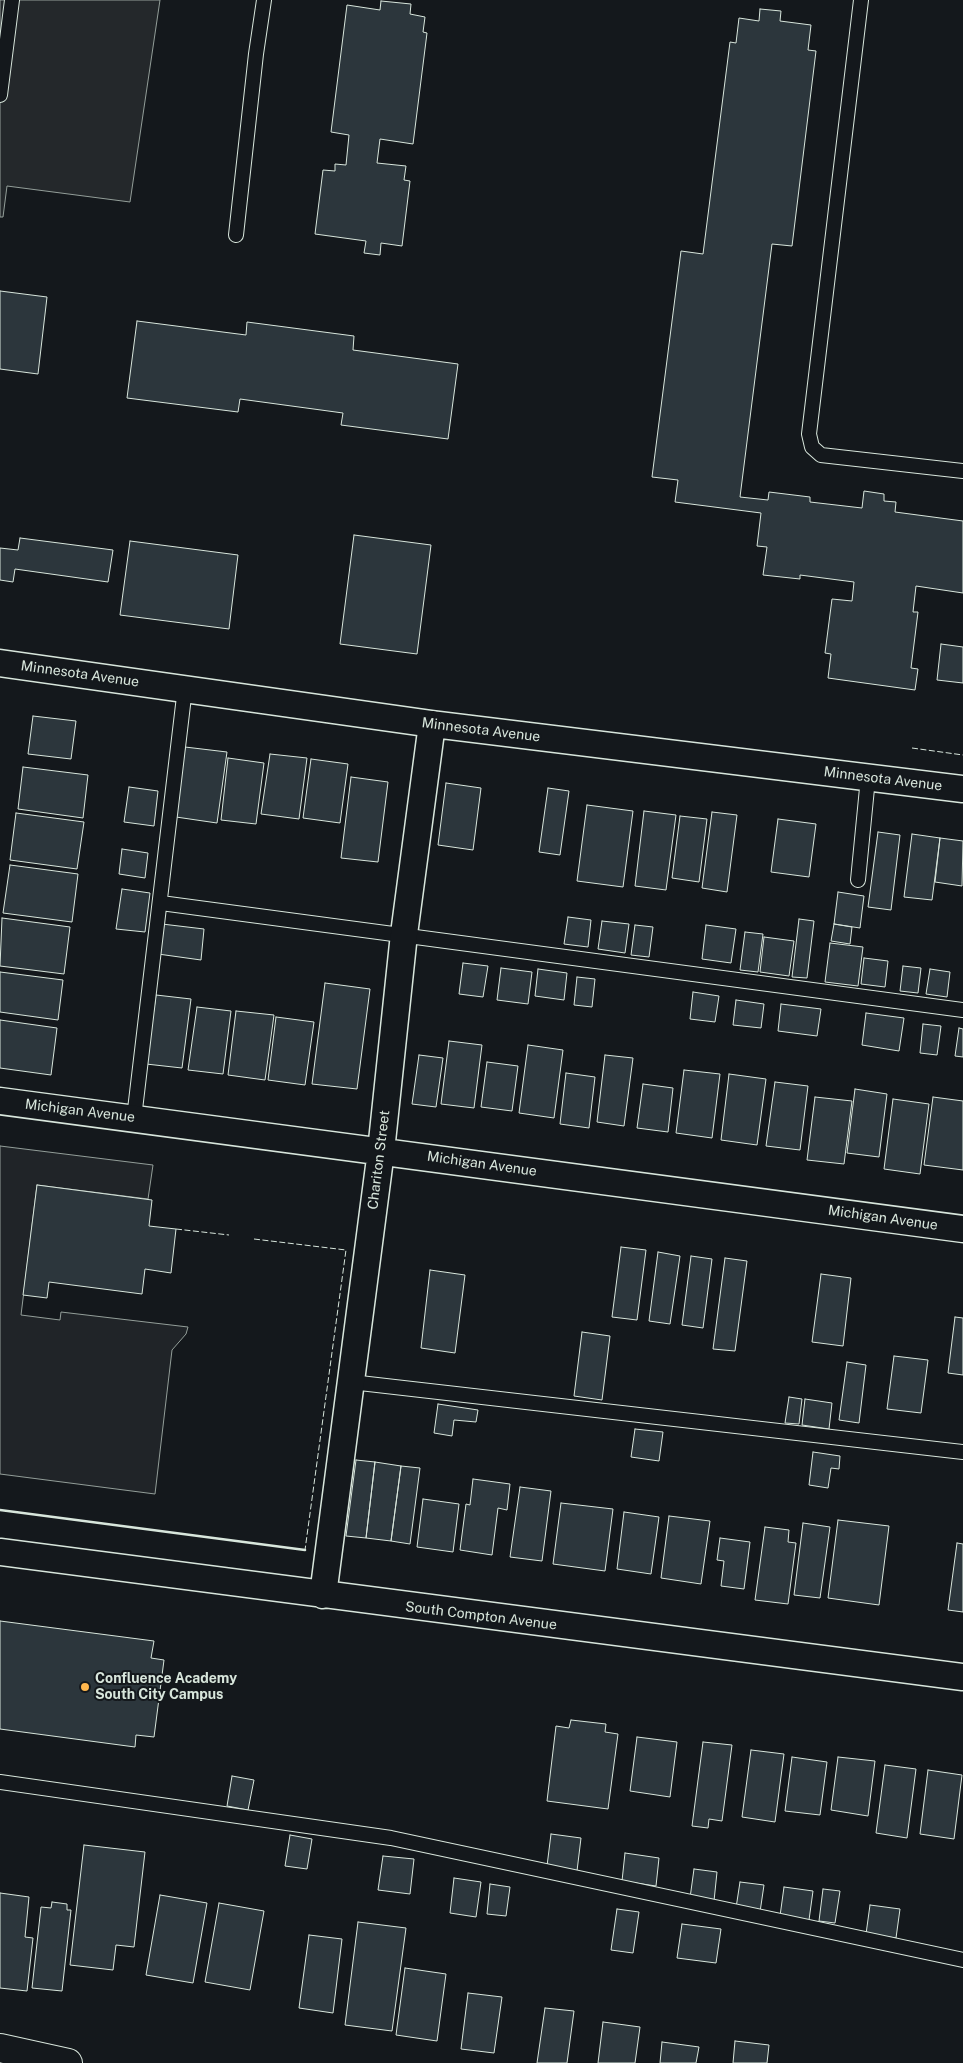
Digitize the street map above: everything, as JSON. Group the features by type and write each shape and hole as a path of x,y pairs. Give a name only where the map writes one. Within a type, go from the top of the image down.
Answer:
{"street":[{"name":"Minnesota Avenue","path":"0,663 432,724 963,789"},
{"name":"Chariton Street","path":"323,1595 381,1151 404,934 432,724"},
{"name":"Michigan Avenue","path":"0,1101 963,1229"},
{"name":"South Compton Avenue","path":"0,1552 963,1677"},
{"path":"0,2048 68,2063"}],"lane":[{"path":"0,96 12,0"},
{"path":"236,235 256,54 264,0"},
{"path":"861,0 809,434 812,447 821,455 963,471"},
{"path":"134,1118 185,688"},
{"path":"858,880 868,778"},
{"path":"161,903 963,1010"},
{"path":"351,1382 963,1452"},
{"path":"0,1782 391,1838 963,1960"}],"shaded area":[{"path":"0,0 160,0 130,202 7,186 3,217 0,217"},
{"path":"0,1146 153,1165 148,1199 37,1185 21,1315 60,1320 61,1312 188,1327 186,1334 172,1350 155,1494 0,1474"}],"building":[{"path":"381,1 411,4 410,14 425,17 423,32 427,33 413,144 380,139 377,163 406,166 404,180 410,181 402,246 381,243 380,255 364,253 366,241 315,234 323,170 335,171 335,164 346,165 349,135 331,132 347,5 380,10"},
{"path":"760,9 781,11 780,21 811,25 808,50 816,51 792,246 772,244 740,497 768,500 769,492 810,497 810,502 862,508 864,491 884,494 884,501 896,502 895,512 963,521 963,593 916,586 913,612 918,612 911,668 918,669 915,690 828,678 831,654 825,653 832,599 852,601 854,582 800,575 800,579 763,575 767,547 757,546 761,513 675,502 678,480 652,477 681,251 703,254 730,42 736,43 739,18 759,21"},
{"path":"0,291 47,297 38,374 0,369"},
{"path":"137,321 246,335 247,322 354,336 353,350 458,364 448,439 341,425 343,413 240,399 238,412 127,398"},
{"path":"354,535 431,545 417,654 340,644"},
{"path":"20,538 113,550 108,582 15,569 13,582 0,580 0,548 18,550"},
{"path":"130,541 238,555 229,629 120,615"},
{"path":"941,644 963,647 963,683 937,680"},
{"path":"33,716 76,721 71,759 28,754"},
{"path":"185,747 227,752 217,823 176,817"},
{"path":"270,754 307,758 299,819 261,814"},
{"path":"228,758 264,763 256,824 221,820"},
{"path":"311,759 348,764 340,823 303,818"},
{"path":"23,767 88,775 83,818 18,809"},
{"path":"351,777 388,782 378,862 341,858"},
{"path":"446,783 481,788 473,850 438,845"},
{"path":"129,787 158,791 154,826 124,822"},
{"path":"548,788 569,791 560,855 539,852"},
{"path":"587,805 633,811 623,887 577,881"},
{"path":"644,811 676,815 666,890 635,886"},
{"path":"712,812 737,815 727,892 702,888"},
{"path":"16,813 84,822 77,869 10,860"},
{"path":"680,816 707,819 699,882 672,878"},
{"path":"778,819 816,824 809,877 771,872"},
{"path":"878,832 900,835 891,910 868,907"},
{"path":"912,834 940,838 932,900 904,897"},
{"path":"940,838 963,841 962,886 935,882"},
{"path":"122,849 148,853 145,878 119,874"},
{"path":"10,865 78,874 72,922 3,913"},
{"path":"122,889 150,893 145,932 116,929"},
{"path":"838,892 864,896 860,928 834,924"},
{"path":"568,917 591,920 588,947 564,944"},
{"path":"2,918 70,927 64,974 0,966"},
{"path":"799,919 814,921 807,978 792,977"},
{"path":"602,921 629,924 625,953 598,949"},
{"path":"162,924 204,929 201,960 158,954"},
{"path":"834,924 852,927 850,944 831,941"},
{"path":"635,925 653,927 649,957 631,955"},
{"path":"706,925 736,929 731,963 702,959"},
{"path":"745,932 763,934 758,972 740,970"},
{"path":"764,937 794,941 789,976 760,972"},
{"path":"830,943 863,947 858,986 825,982"},
{"path":"864,958 888,961 885,987 861,984"},
{"path":"463,963 488,966 483,997 459,994"},
{"path":"903,966 921,968 918,993 900,991"},
{"path":"501,968 532,972 528,1004 497,1000"},
{"path":"538,969 567,973 564,1000 535,996"},
{"path":"930,969 950,972 947,997 926,994"},
{"path":"0,972 63,980 58,1020 0,1012"},
{"path":"577,977 595,979 592,1007 574,1005"},
{"path":"325,983 370,989 357,1089 312,1084"},
{"path":"693,992 719,996 715,1022 690,1019"},
{"path":"156,995 191,999 182,1068 146,1064"},
{"path":"736,1000 764,1004 761,1028 733,1025"},
{"path":"781,1004 821,1009 817,1036 778,1031"},
{"path":"197,1007 231,1011 223,1074 188,1070"},
{"path":"236,1011 274,1015 265,1080 228,1075"},
{"path":"866,1013 904,1018 899,1051 862,1045"},
{"path":"276,1017 314,1022 305,1085 268,1080"},
{"path":"0,1020 57,1028 51,1075 0,1068"},
{"path":"923,1024 941,1026 937,1055 920,1053"},
{"path":"959,1028 963,1029 963,1057 955,1056"},
{"path":"449,1041 482,1045 474,1108 441,1104"},
{"path":"528,1045 563,1050 554,1118 519,1113"},
{"path":"419,1055 443,1058 436,1107 412,1104"},
{"path":"605,1055 633,1058 624,1126 597,1122"},
{"path":"487,1062 518,1066 512,1111 481,1107"},
{"path":"684,1070 720,1074 712,1138 676,1133"},
{"path":"566,1073 595,1077 589,1128 560,1124"},
{"path":"729,1074 766,1079 757,1145 721,1140"},
{"path":"775,1082 808,1086 800,1150 766,1146"},
{"path":"643,1084 673,1088 668,1132 637,1128"},
{"path":"855,1089 887,1094 879,1157 847,1153"},
{"path":"815,1097 852,1101 844,1164 807,1160"},
{"path":"933,1097 963,1101 963,1170 924,1165"},
{"path":"893,1099 929,1104 920,1174 884,1169"},
{"path":"37,1185 152,1200 149,1226 176,1229 171,1273 145,1269 142,1294 49,1282 47,1298 23,1295"},
{"path":"621,1247 646,1250 637,1320 612,1317"},
{"path":"658,1252 680,1256 670,1324 649,1321"},
{"path":"691,1256 712,1259 703,1328 682,1325"},
{"path":"725,1258 747,1261 735,1351 713,1349"},
{"path":"430,1270 465,1275 455,1353 421,1348"},
{"path":"821,1274 851,1278 843,1346 812,1342"},
{"path":"955,1317 963,1318 963,1375 948,1373"},
{"path":"582,1332 610,1336 602,1400 574,1396"},
{"path":"894,1356 928,1360 921,1413 887,1409"},
{"path":"847,1362 866,1365 859,1423 839,1420"},
{"path":"789,1397 802,1399 799,1424 785,1423"},
{"path":"805,1399 832,1403 829,1429 802,1425"},
{"path":"438,1404 478,1410 476,1422 454,1420 452,1436 434,1433"},
{"path":"635,1429 663,1432 659,1461 631,1457"},
{"path":"813,1452 840,1456 839,1469 831,1468 828,1488 809,1485"},
{"path":"356,1460 375,1462 366,1538 346,1536"},
{"path":"375,1462 401,1466 391,1541 366,1538"},
{"path":"401,1466 420,1468 410,1544 391,1541"},
{"path":"473,1479 510,1484 507,1510 498,1508 492,1555 460,1550 466,1504 470,1505"},
{"path":"520,1487 551,1491 542,1561 510,1557"},
{"path":"423,1499 459,1504 453,1552 417,1547"},
{"path":"561,1503 613,1509 605,1571 553,1564"},
{"path":"624,1512 659,1517 651,1574 617,1569"},
{"path":"669,1516 710,1521 701,1584 661,1578"},
{"path":"838,1520 889,1526 879,1605 828,1598"},
{"path":"803,1523 830,1527 820,1598 794,1595"},
{"path":"765,1527 789,1530 788,1542 796,1543 788,1604 755,1600"},
{"path":"720,1538 750,1542 744,1589 721,1586 724,1561 717,1560"},
{"path":"957,1543 963,1544 963,1612 948,1610"},
{"name":"Confluence Academy South City Campus","path":"0,1621 154,1641 151,1658 164,1660 154,1737 136,1735 135,1747 0,1729"},
{"path":"571,1720 606,1724 605,1732 618,1734 608,1809 547,1801 556,1726 569,1728"},
{"path":"637,1737 677,1742 670,1797 630,1791"},
{"path":"703,1742 732,1745 722,1821 709,1819 708,1828 692,1826"},
{"path":"751,1750 784,1754 775,1822 742,1817"},
{"path":"792,1757 827,1762 820,1815 785,1811"},
{"path":"838,1757 875,1761 868,1816 831,1810"},
{"path":"885,1765 916,1769 907,1838 876,1833"},
{"path":"928,1770 962,1775 954,1839 920,1834"},
{"path":"232,1776 254,1780 248,1810 227,1806"},
{"path":"551,1834 581,1838 577,1871 547,1866"},
{"path":"290,1835 312,1839 307,1869 285,1866"},
{"path":"84,1845 145,1852 134,1947 116,1945 113,1970 70,1965"},
{"path":"625,1853 659,1858 656,1886 622,1881"},
{"path":"383,1856 414,1859 410,1894 378,1890"},
{"path":"694,1869 717,1872 714,1901 690,1898"},
{"path":"454,1878 481,1882 476,1917 450,1913"},
{"path":"740,1882 764,1885 760,1912 736,1908"},
{"path":"490,1884 510,1887 506,1916 487,1914"},
{"path":"784,1887 813,1891 809,1920 780,1916"},
{"path":"823,1889 840,1891 835,1923 819,1921"},
{"path":"0,1893 29,1897 25,1937 33,1938 27,1991 0,1988"},
{"path":"160,1895 207,1903 193,1983 146,1975"},
{"path":"52,1902 67,1904 67,1910 71,1910 62,1991 32,1988 41,1907 51,1908"},
{"path":"219,1903 264,1911 250,1990 205,1982"},
{"path":"870,1905 900,1909 896,1938 866,1934"},
{"path":"617,1909 639,1912 633,1953 611,1950"},
{"path":"358,1922 406,1928 392,2031 345,2025"},
{"path":"682,1924 721,1929 716,1963 677,1958"},
{"path":"309,1935 342,1939 333,2013 299,2008"},
{"path":"405,1968 446,1974 437,2041 396,2035"},
{"path":"468,1993 502,1997 494,2053 461,2049"},
{"path":"545,2008 574,2011 567,2063 537,2063"},
{"path":"603,2022 640,2027 635,2063 598,2063"},
{"path":"735,2041 769,2045 767,2063 733,2063"},
{"path":"662,2042 699,2047 696,2063 660,2063"}],"fence":[{"path":"912,748 963,755"},
{"path":"176,1229 229,1235"},
{"path":"254,1239 346,1250 305,1550"}],"wall":[{"path":"0,1510 305,1550"}],"place":[{"name":"Confluence Academy South City Campus","path":"85,1687"}]}
